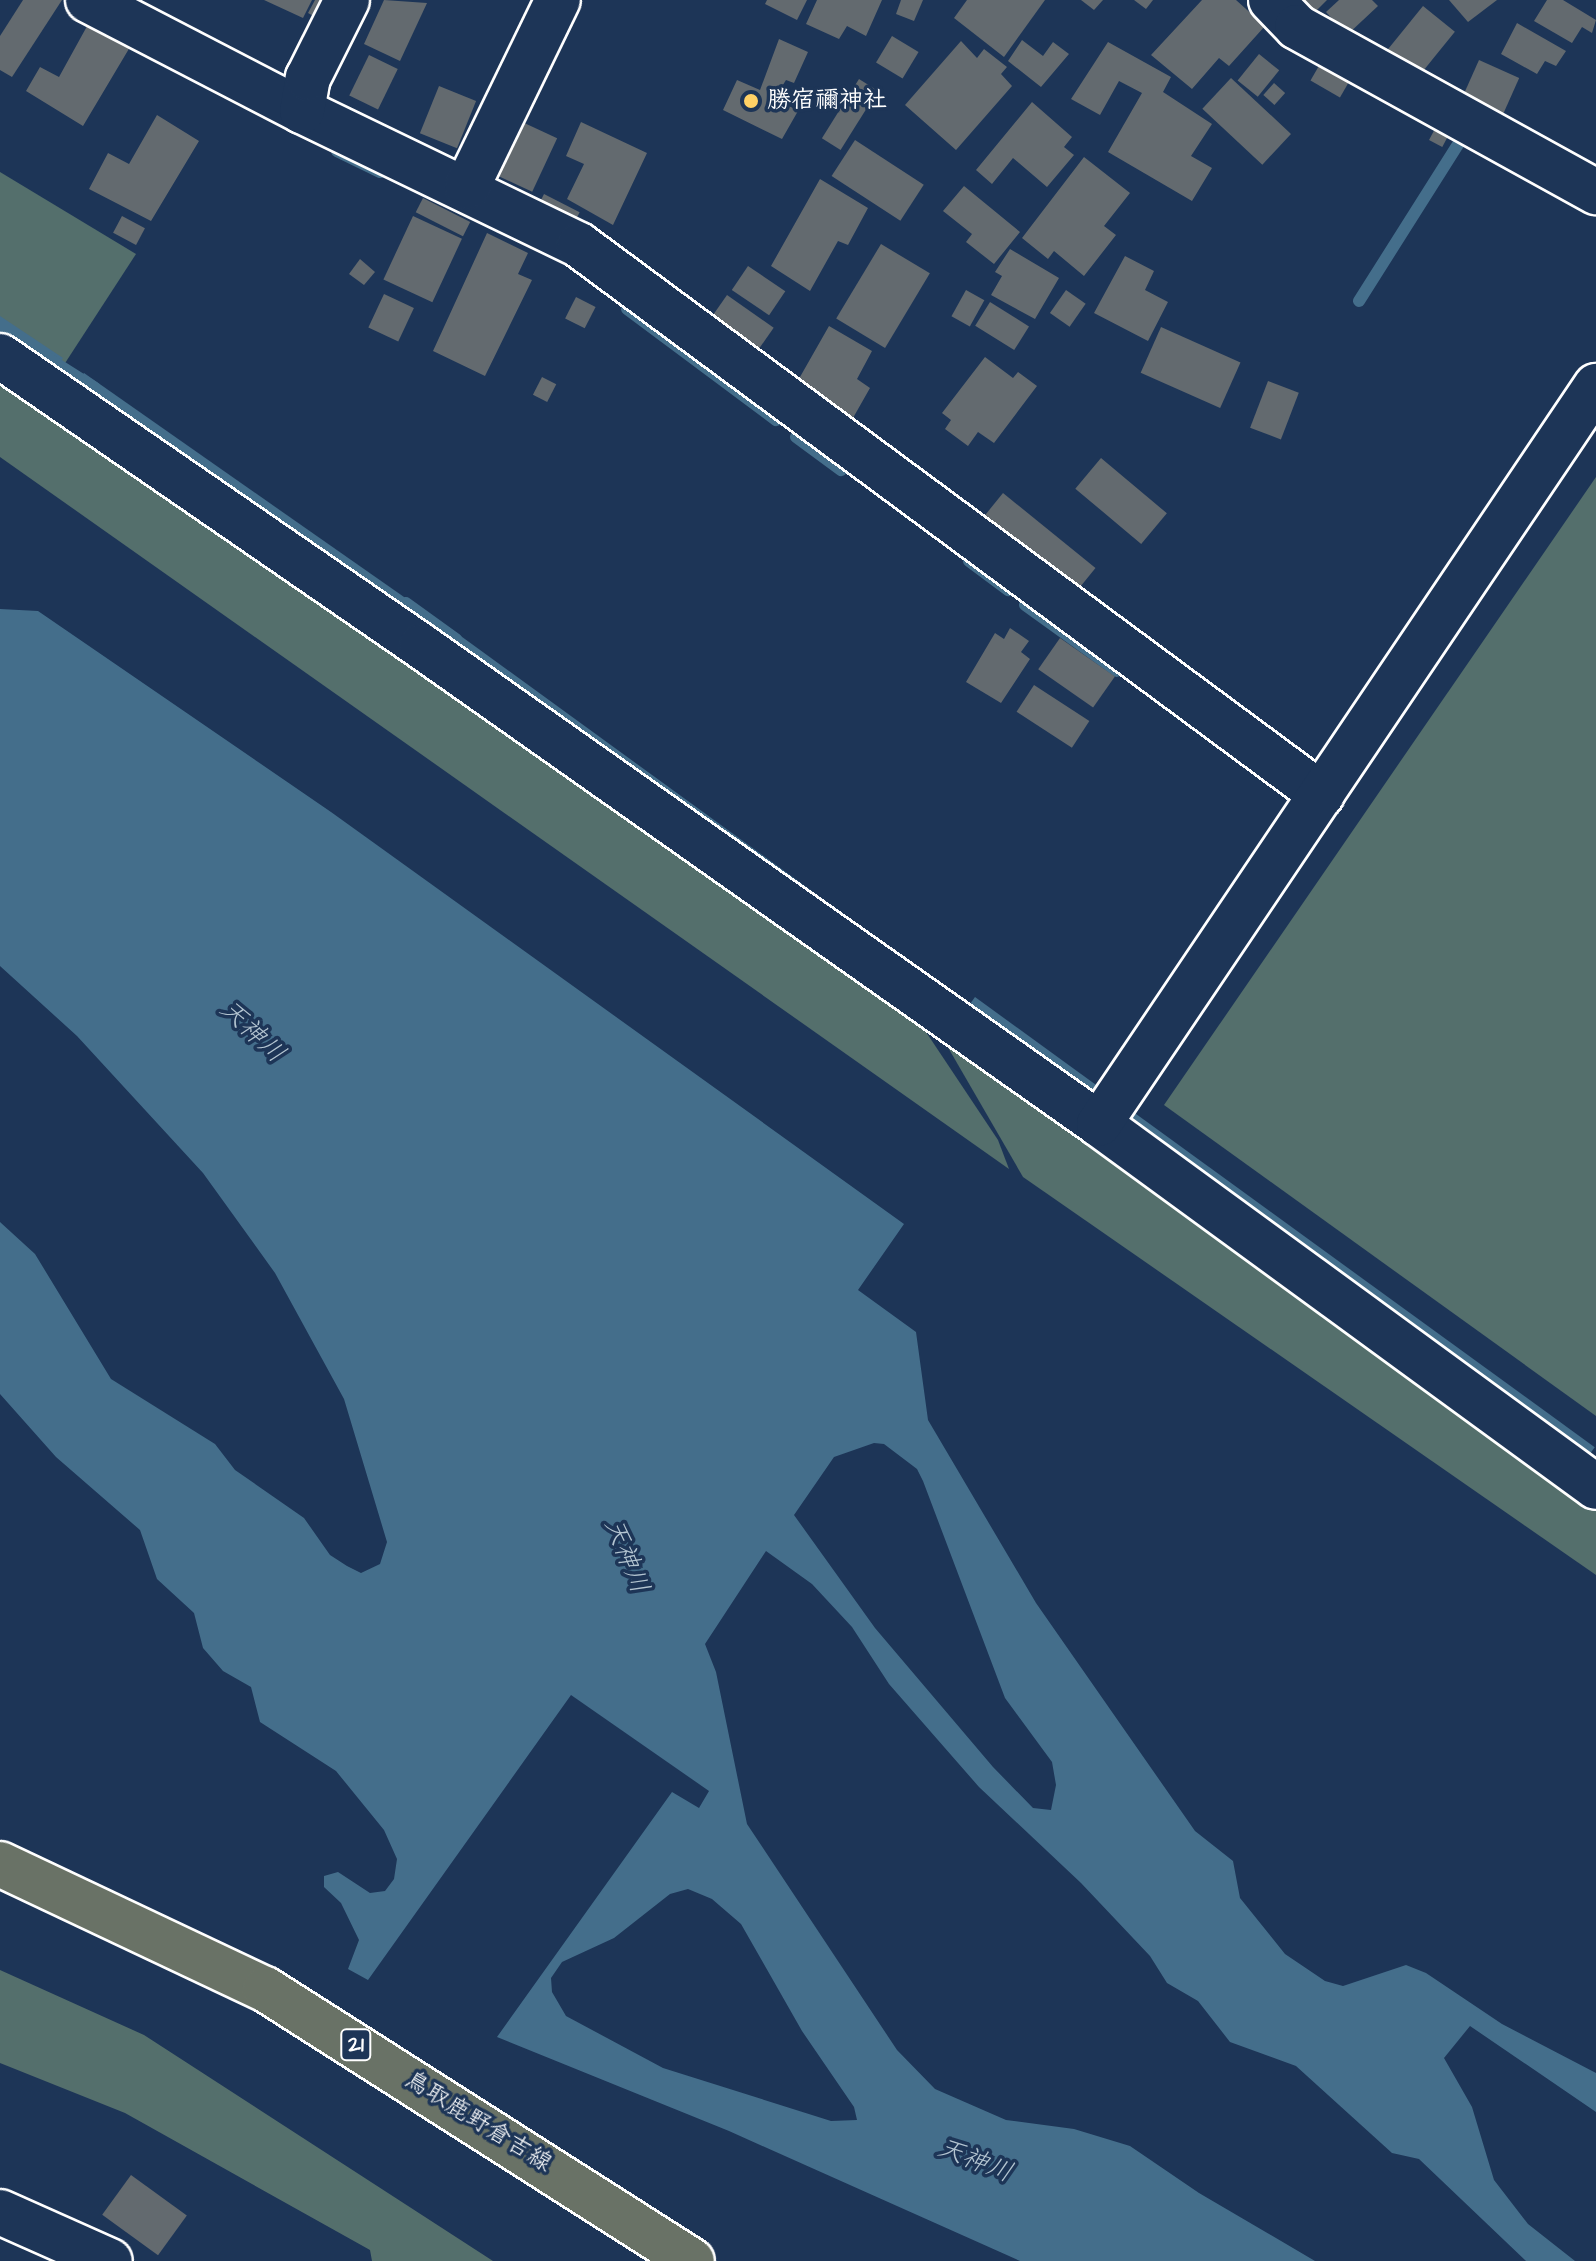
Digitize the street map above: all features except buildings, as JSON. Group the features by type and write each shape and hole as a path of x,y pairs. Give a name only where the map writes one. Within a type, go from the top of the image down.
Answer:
{"main road":[{"name":"鳥取鹿野倉吉線","path":"0,1864 265,1989 692,2261"}],"street":[{"path":"88,0 302,111 467,187 579,245 1322,795"},
{"path":"302,111 308,78 347,0"},
{"path":"467,187 558,0"},
{"path":"1271,0 1297,27 1596,192"},
{"path":"0,356 421,646 1099,1124 1596,1487"},
{"path":"1099,1124 1596,386"},
{"path":"0,2212 110,2261"}],"green space":[{"path":"0,172 136,254 56,377 0,336"},
{"path":"0,373 916,1017 998,1140 1009,1169 0,457"},
{"path":"1596,477 1596,1416 1164,1105"},
{"path":"949,1040 1596,1505 1596,1575 1023,1177 946,1044"},
{"path":"0,1970 144,2035 493,2261 372,2261 370,2250 125,2113 0,2063"}],"water":[{"path":"0,316 63,358 55,369 0,333"},
{"path":"84,373 419,608 412,617 77,383"},
{"name":"天神川","path":"0,609 38,611 331,812 904,1224 858,1290 916,1332 928,1420 1036,1603 1195,1831 1233,1861 1240,1898 1285,1954 1325,1981 1343,1986 1406,1965 1426,1973 1502,2024 1596,2073 1596,2112 1470,2026 1444,2058 1472,2107 1494,2180 1528,2224 1575,2261 1526,2261 1419,2159 1392,2153 1296,2066 1230,2042 1198,2001 1167,1983 1150,1956 1081,1883 979,1787 889,1684 852,1627 812,1584 766,1551 705,1644 716,1672 747,1824 897,2050 935,2089 1006,2120 1074,2129 1130,2146 1199,2193 1315,2261 1020,2261 729,2131 497,2037 672,1792 699,1808 709,1791 571,1695 368,1980 348,1969 359,1940 341,1903 324,1887 324,1876 338,1872 370,1893 385,1891 394,1879 397,1859 384,1830 336,1771 260,1722 251,1687 223,1671 203,1648 194,1613 157,1579 140,1530 56,1457 0,1394 0,1222 35,1254 111,1379 215,1444 235,1470 304,1518 330,1555 361,1573 380,1564 387,1542 344,1399 275,1273 203,1173 77,1036 0,966","holes":["874,1443 884,1444 917,1469 923,1481 1005,1698 1052,1762 1056,1785 1051,1810 1033,1808 993,1767 875,1628 794,1515 834,1457","688,1889 712,1899 741,1924 802,2031 854,2107 857,2120 831,2121 663,2068 566,2016 552,1992 551,1978 562,1962 614,1938 670,1894"]},
{"path":"447,626 950,992 944,1001 441,635"},
{"path":"975,997 1595,1447 1588,1457 968,1007"}],"waterway":[{"path":"1359,301 1460,141"},
{"path":"337,151 380,172"},
{"path":"627,309 776,420"},
{"path":"46,357 95,388"},
{"path":"796,437 841,470"},
{"path":"969,561 1008,590"},
{"path":"406,603 456,639"},
{"path":"1025,605 1117,671"}],"place":[{"name":"勝宿禰神社","path":"751,101"}]}
